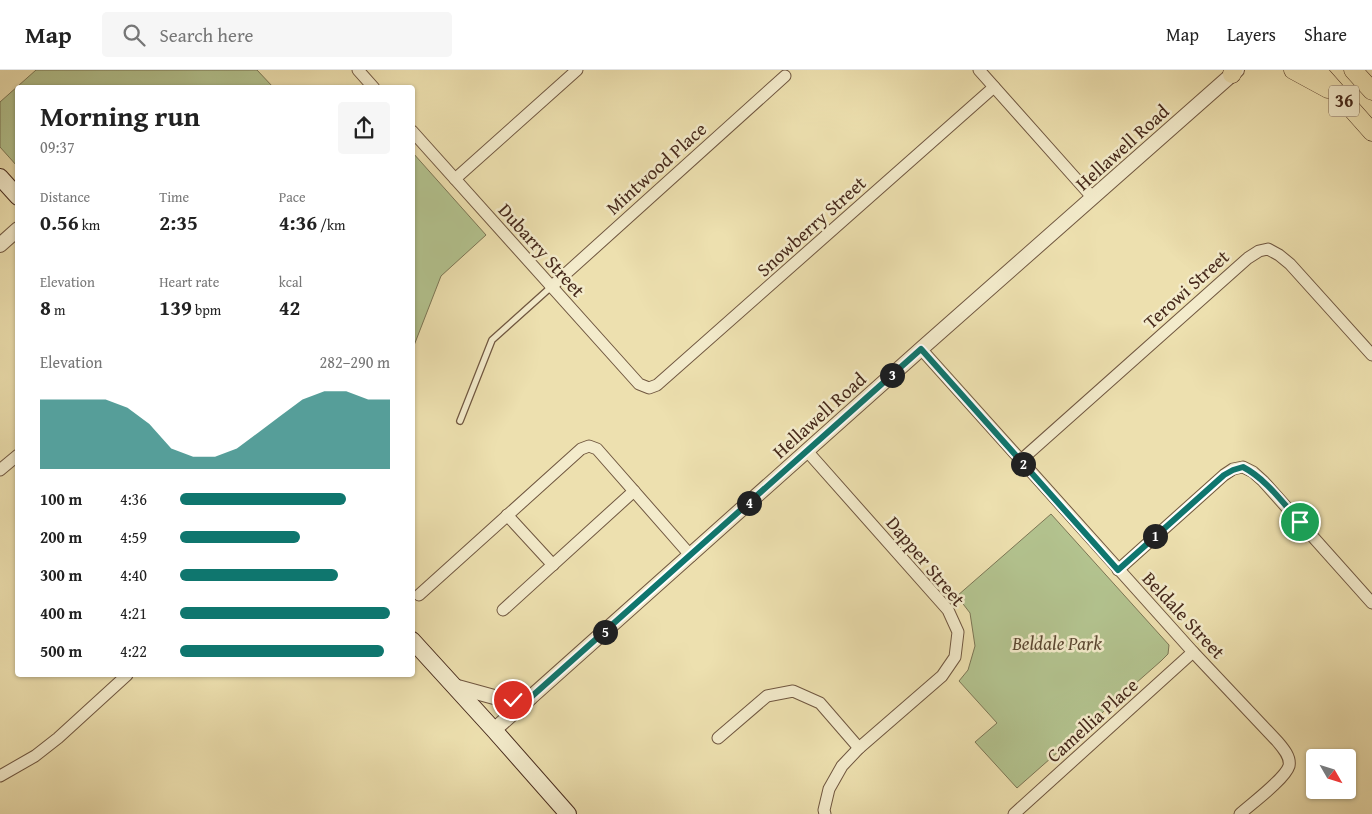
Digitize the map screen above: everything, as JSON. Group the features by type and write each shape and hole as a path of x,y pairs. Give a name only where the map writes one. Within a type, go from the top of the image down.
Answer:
{"main road":[{"path":"1293,70 1339,95"},
{"name":"36","path":"1317,70 1372,132"},
{"name":"36","path":"1353,70 1372,91"},
{"path":"0,177 15,194"},
{"path":"415,643 568,814"}],"street":[{"path":"358,70 371,85"},
{"path":"455,179 577,70"},
{"path":"979,70 1093,198"},
{"name":"Hellawell Road","path":"494,730 1234,71"},
{"name":"Mintwood Place","path":"551,287 785,76"},
{"name":"Snowberry Street","path":"648,388 657,386 994,87"},
{"name":"Dubarry Street","path":"415,134 639,384 648,388"},
{"path":"0,245 15,232"},
{"name":"Terowi Street","path":"1020,461 1248,258 1259,251 1268,249 1290,264 1372,355"},
{"name":"Beldale Street","path":"921,349 1118,570 1278,741 1288,755 1289,765 1284,775 1240,814"},
{"path":"419,595 581,449 588,446 597,449 691,556"},
{"name":"Dapper Street","path":"807,452 948,610 958,632 955,657 942,676 859,748 842,766 829,789 824,810 825,814"},
{"path":"0,470 15,458"},
{"path":"1118,570 1224,475 1243,467 1253,472 1263,481 1372,603"},
{"path":"503,610 634,491"},
{"path":"507,515 553,565"},
{"name":"Camellia Place","path":"1014,814 1193,652"},
{"path":"0,776 35,756 58,738 125,677"},
{"path":"454,686 505,700 530,698"},
{"path":"718,738 767,696 793,691 820,703 859,748"}],"lane":[{"path":"460,421 492,340 551,287"}],"green space":[{"path":"36,70 257,70 271,85 19,85"},
{"path":"15,89 15,164 0,147 0,102"},
{"path":"415,155 486,235 441,276 415,343"},
{"name":"Beldale Park","path":"1051,514 1169,645 1168,654 1017,788 975,742 997,723 959,681 968,670 975,646 970,613 957,596"}],"route":[{"path":"513,700 530,698 921,349 1118,570 1224,475 1243,467 1253,472 1263,481 1300,522"}]}
